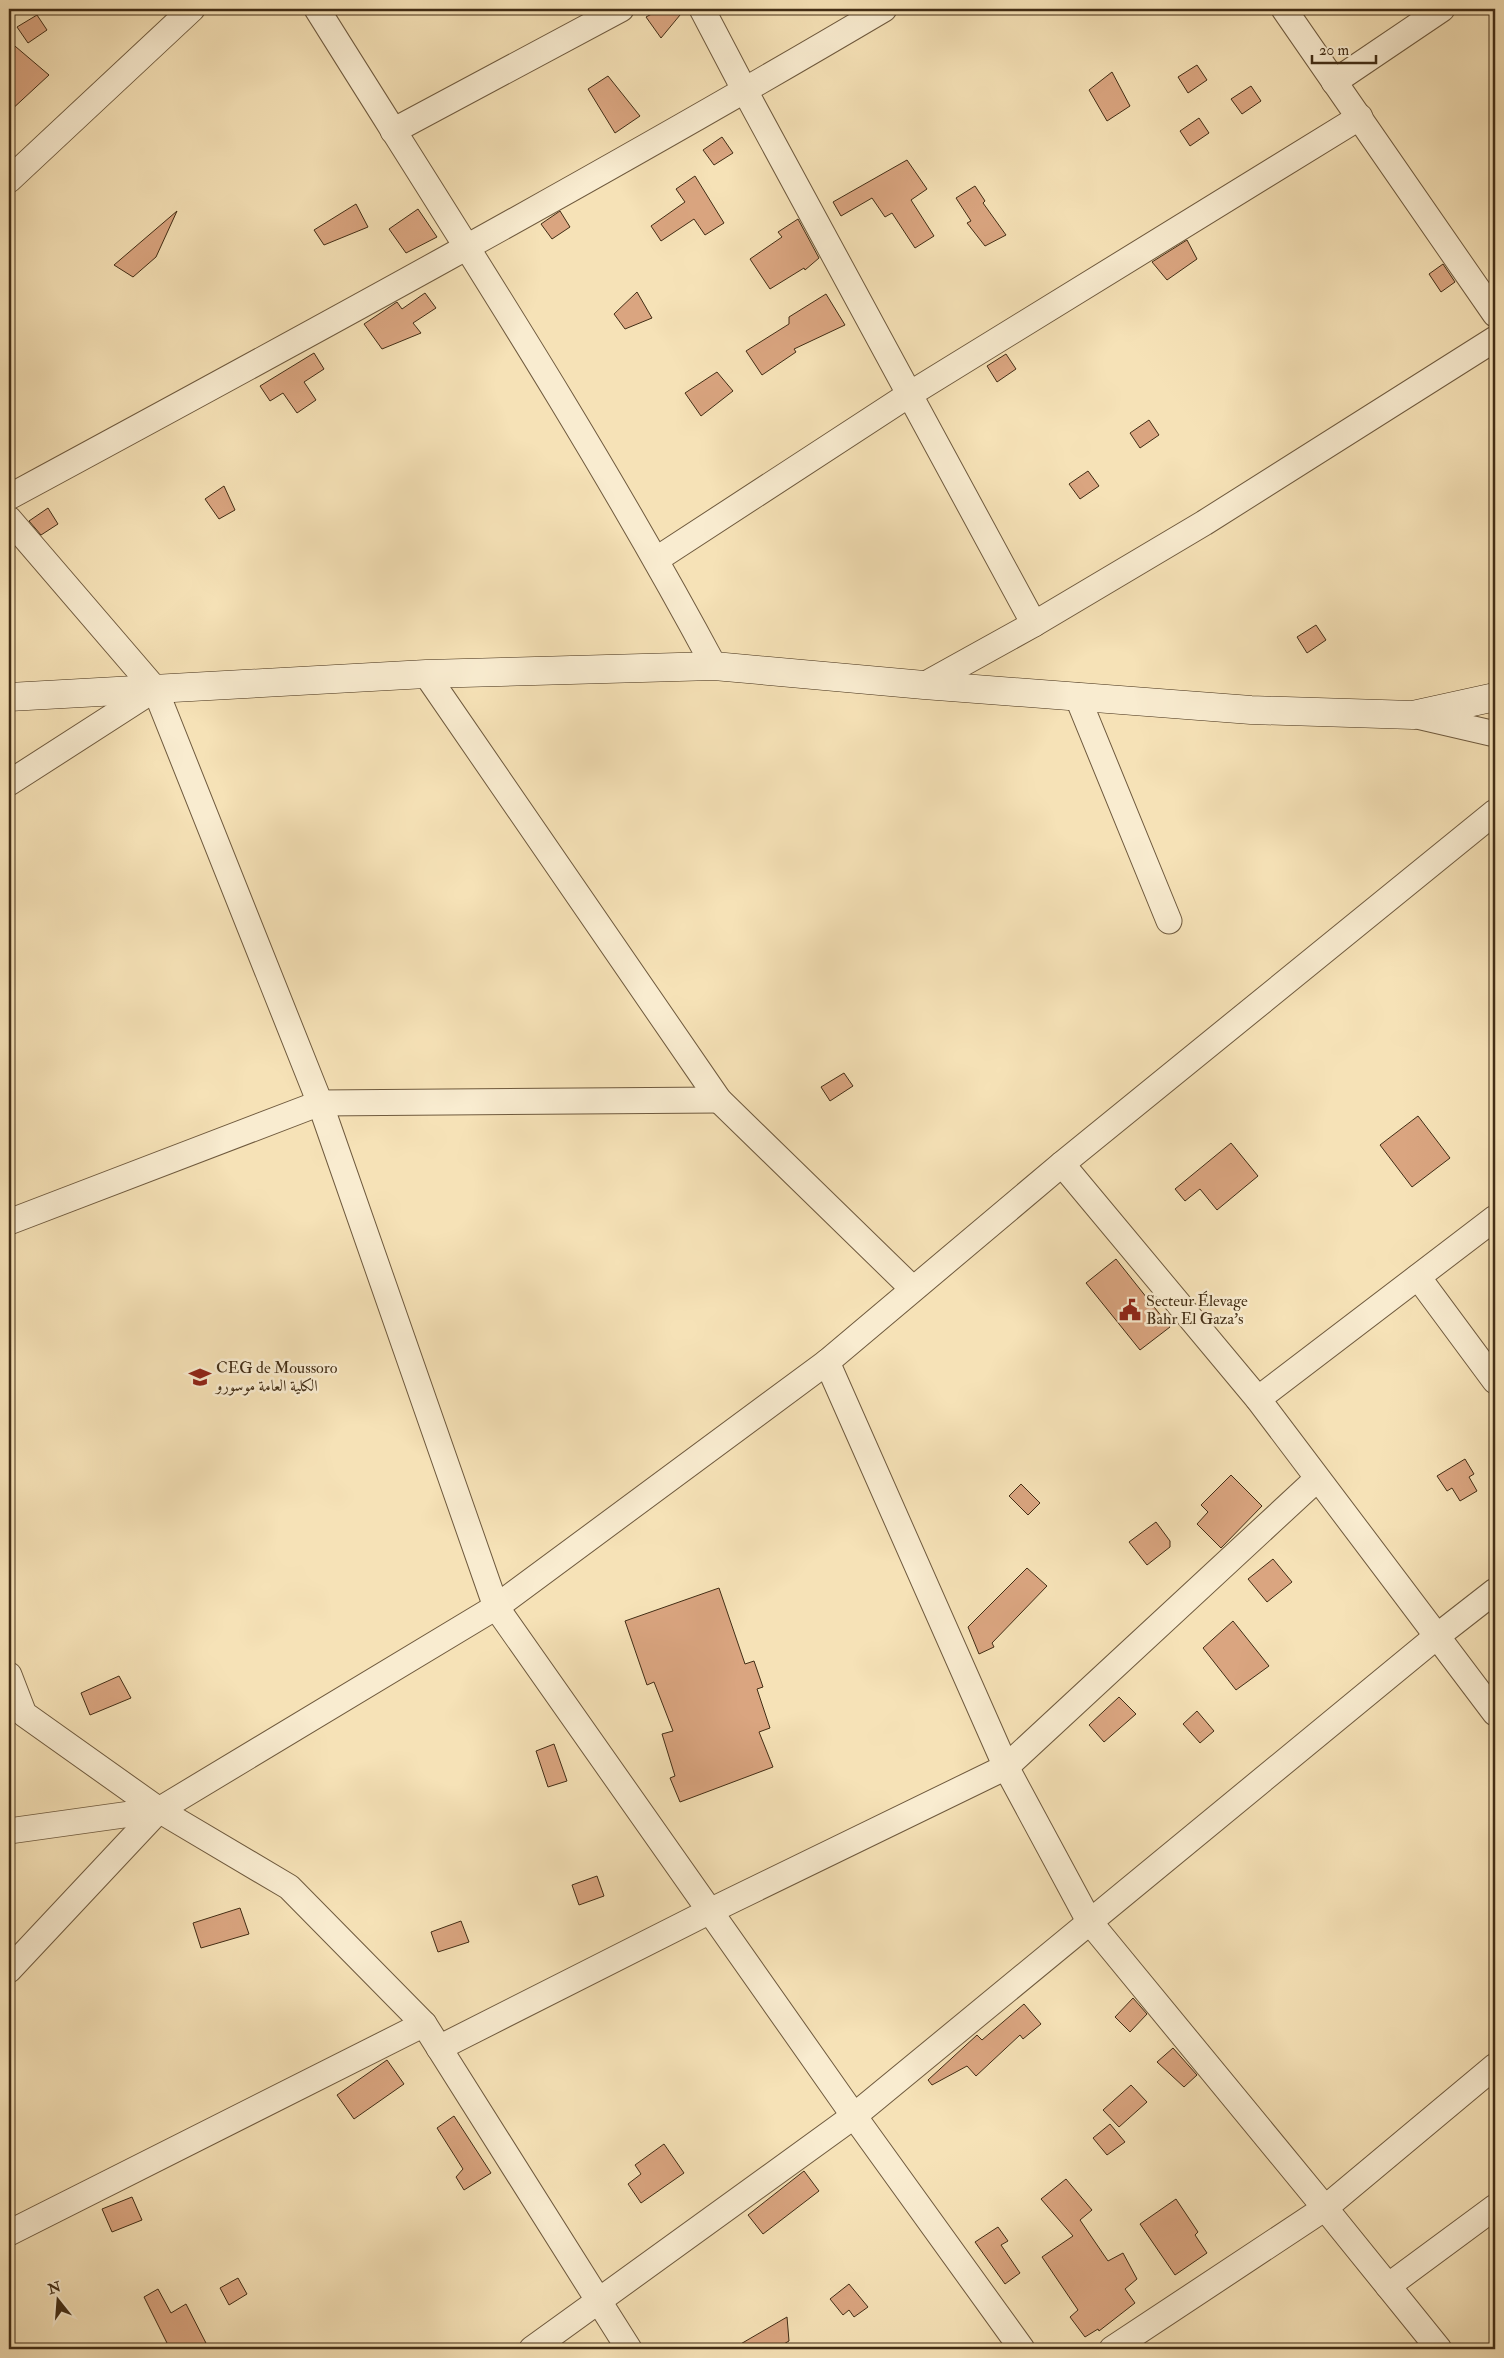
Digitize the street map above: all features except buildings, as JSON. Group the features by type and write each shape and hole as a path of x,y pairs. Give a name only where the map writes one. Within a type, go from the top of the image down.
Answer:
{"main road":[{"path":"9,697 426,674 714,666 924,685 1251,710 1413,715 1495,697"}],"street":[{"path":"9,180 192,9"},
{"path":"317,9 657,559 714,666"},
{"path":"393,132 621,9"},
{"path":"702,9 1034,624"},
{"path":"9,497 467,249 745,91 884,9"},
{"path":"1284,9 1495,314"},
{"path":"1334,82 1442,9"},
{"path":"657,559 910,394 1360,117"},
{"path":"924,685 1034,624 1204,523 1495,339"},
{"path":"9,520 155,688 320,1103 496,1607 854,2116 1022,2349"},
{"path":"426,674 719,1100 912,1288"},
{"path":"9,783 155,688"},
{"path":"1077,696 1168,921"},
{"path":"1413,715 1495,734"},
{"path":"9,1970 159,1810 496,1607 827,1362 912,1288 1062,1164 1495,812"},
{"path":"9,1222 320,1103 719,1100"},
{"path":"1062,1164 1258,1399 1495,1713"},
{"path":"1258,1399 1495,1218"},
{"path":"1418,1277 1495,1381"},
{"path":"827,1362 1006,1767 1089,1921 1439,2349"},
{"path":"439,2048 710,1911 1006,1767 1316,1478"},
{"path":"532,2349 854,2116 1089,1921 1436,1637 1495,1591"},
{"path":"9,1676 24,1714 159,1810 289,1887 424,2024 629,2349"},
{"path":"9,1831 159,1810"},
{"path":"9,2233 424,2024"},
{"path":"1112,2349 1325,2208 1495,2066"},
{"path":"1388,2286 1495,2207"}],"place":[{"name":"Secteur Élevage Bahr El Gaza’s","path":"1130,1310"},
{"name":"CEG de Moussoro الكلية العامة موسورو","path":"200,1377"}]}
